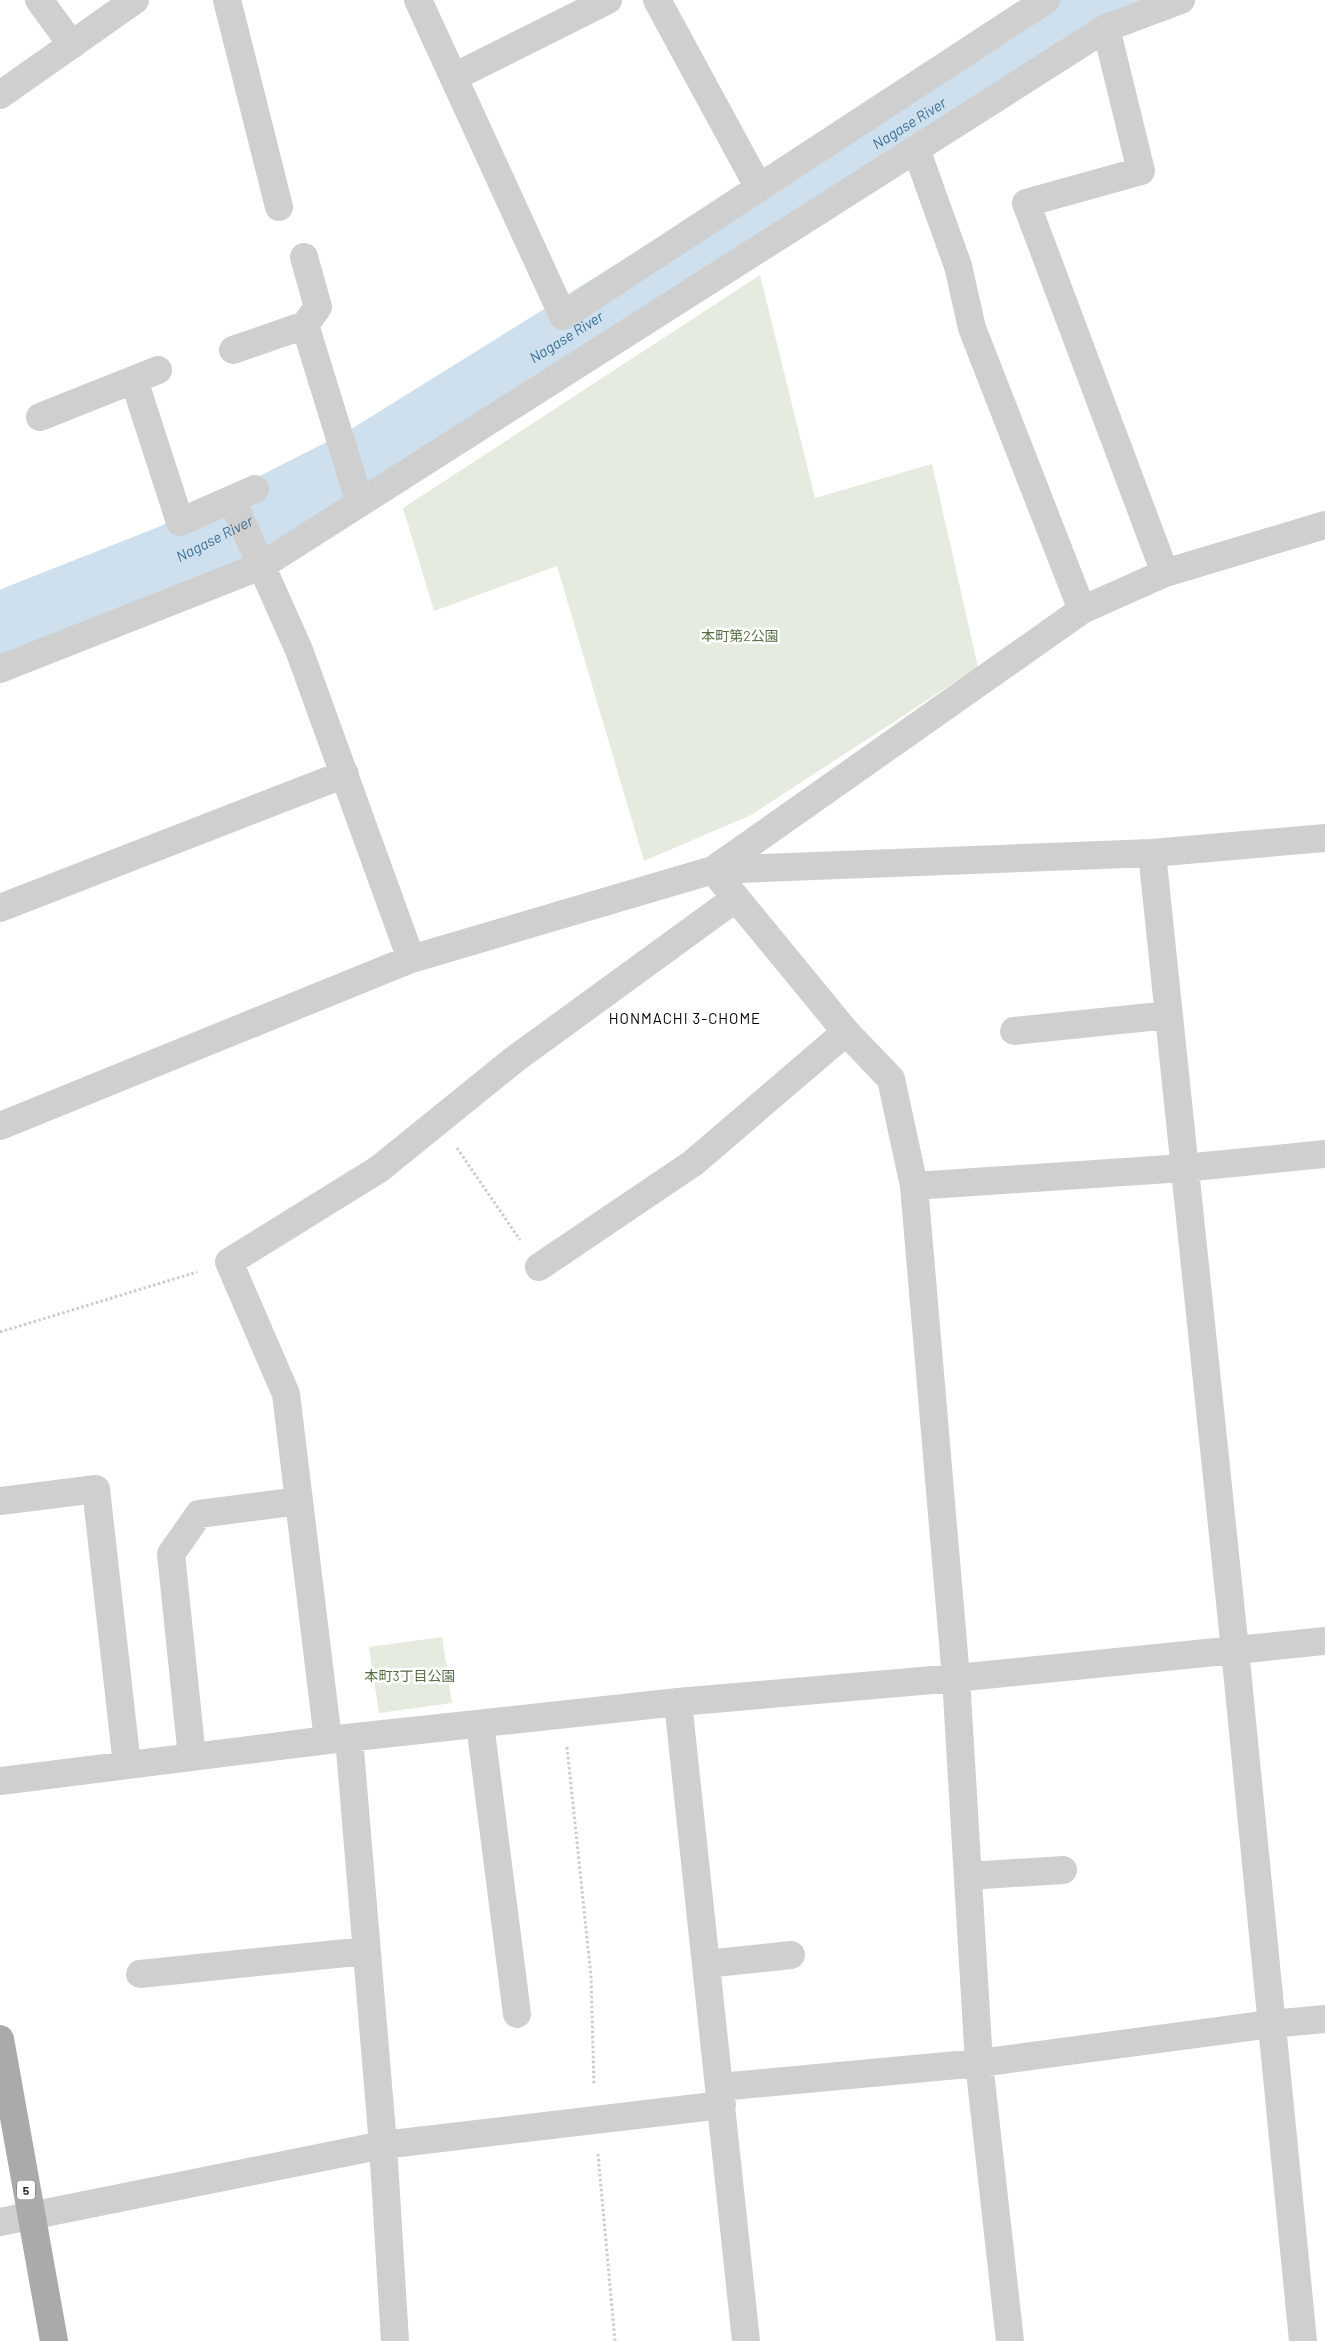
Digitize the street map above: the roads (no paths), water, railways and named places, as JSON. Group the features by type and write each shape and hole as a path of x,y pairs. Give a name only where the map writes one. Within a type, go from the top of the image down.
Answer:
{"main road":[{"name":"5","path":"0,2038 30,2217 54,2341"}],"street":[{"path":"39,0 72,45"},
{"path":"0,95 135,0"},
{"path":"227,0 279,207"},
{"path":"418,0 564,316 1046,0"},
{"path":"454,77 608,0"},
{"path":"657,0 759,188"},
{"path":"0,669 259,561 1106,28 1180,0"},
{"path":"1106,28 1141,171 1026,203 1165,573"},
{"path":"916,149 958,266 972,328 1082,610"},
{"path":"233,350 305,325 318,306 304,257"},
{"path":"305,325 358,497"},
{"path":"40,417 146,375 180,522 242,502 259,561 299,650 411,959"},
{"path":"713,870 1082,610 1165,573 1325,525"},
{"path":"0,908 345,774"},
{"path":"0,1126 411,959 713,870 1152,852 1325,838"},
{"path":"1152,852 1235,1650 1304,2341"},
{"path":"713,870 846,1032 891,1079 914,1186 956,1678 979,2063 1010,2341"},
{"path":"395,2341 383,2145 366,1951 338,1739 299,1501 286,1394 228,1262 379,1168 515,1059 736,898"},
{"path":"1014,1031 1168,1014"},
{"path":"539,1267 693,1163 846,1032"},
{"path":"914,1186 1184,1168 1325,1154"},
{"path":"0,1501 96,1489 127,1765"},
{"path":"192,1757 171,1554 199,1514 299,1501"},
{"path":"0,1781 338,1739 564,1714 678,1702 956,1678 1325,1641"},
{"path":"678,1702 746,2341"},
{"path":"480,1724 517,2014"},
{"path":"968,1876 1063,1870"},
{"path":"140,1974 366,1951"},
{"path":"706,1964 791,1955"},
{"path":"0,2222 383,2145 595,2120 721,2096 1271,2024 1325,2020"}],"waterway":[{"name":"Nagase River","path":"0,627 175,558 363,463 1106,0"}],"district":[{"name":"HONMACHI 3-CHOME","path":"685,1018"}],"park label":[{"name":"本町第2公園","path":"740,635"},
{"name":"本町3丁目公園","path":"410,1675"}]}
